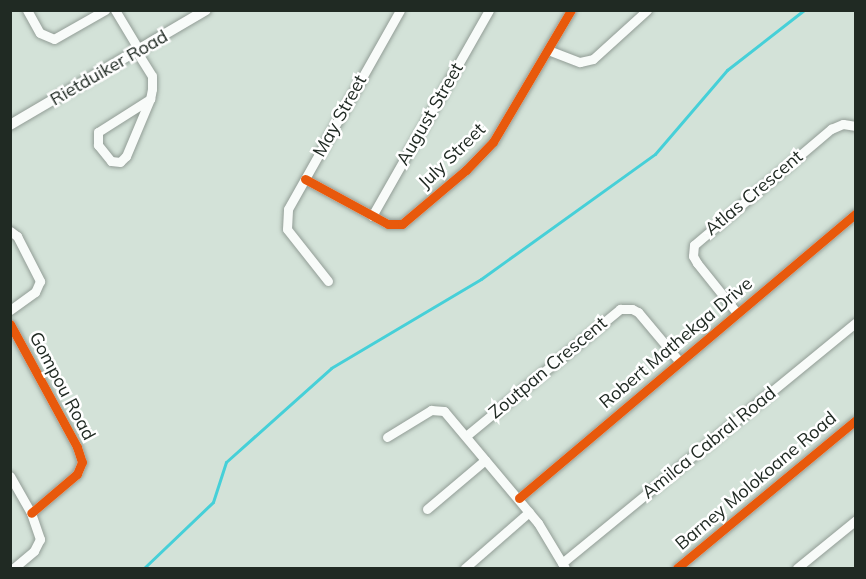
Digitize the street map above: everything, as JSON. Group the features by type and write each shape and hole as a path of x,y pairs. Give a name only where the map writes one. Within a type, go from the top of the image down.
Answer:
{"street":[{"path":"27,10 40,33 54,39 105,10"},
{"path":"115,10 152,76 150,99 126,156 120,162 111,161 98,145 98,132 150,99"},
{"name":"Rietduiker Road","path":"12,120 138,51 206,10"},
{"name":"August Street","path":"372,216 489,10"},
{"name":"July Street","path":"305,179 388,224 402,224 478,159 500,131 571,10"},
{"path":"548,50 573,60 594,59 647,10"},
{"name":"May Street","path":"328,280 296,242 286,223 288,209 398,11"},
{"name":"Atlas Crescent","path":"737,314 697,263 693,256 694,245 831,129 843,124 855,126"},
{"name":"Robert Mathekga Drive","path":"519,498 855,213"},
{"path":"10,231 17,236 40,281 35,292 10,310"},
{"name":"Zoutpan Crescent","path":"466,436 620,309 632,309 638,312 680,362"},
{"name":"Amilca Cabral Road","path":"563,566 855,322"},
{"name":"Gompou Road","path":"10,324 77,447 82,462 77,474 31,513"},
{"path":"387,437 427,412 438,409 447,414 519,498 563,566"},
{"name":"Barney Molokoane Road","path":"677,568 855,420"},
{"path":"427,509 485,460"},
{"path":"10,476 31,513 39,535 39,543 14,568"},
{"path":"465,568 477,565 529,512"},
{"path":"797,568 855,520"}],"waterway":[{"path":"144,568 213,502 226,462 331,368 481,279 655,154 727,70 804,10"}],"cycle path":[{"path":"305,179 388,224 402,224 466,170 493,142 571,10"},
{"path":"519,498 856,213"},
{"path":"10,324 77,447 82,462 77,474 31,513"},
{"path":"677,568 856,420"}]}
